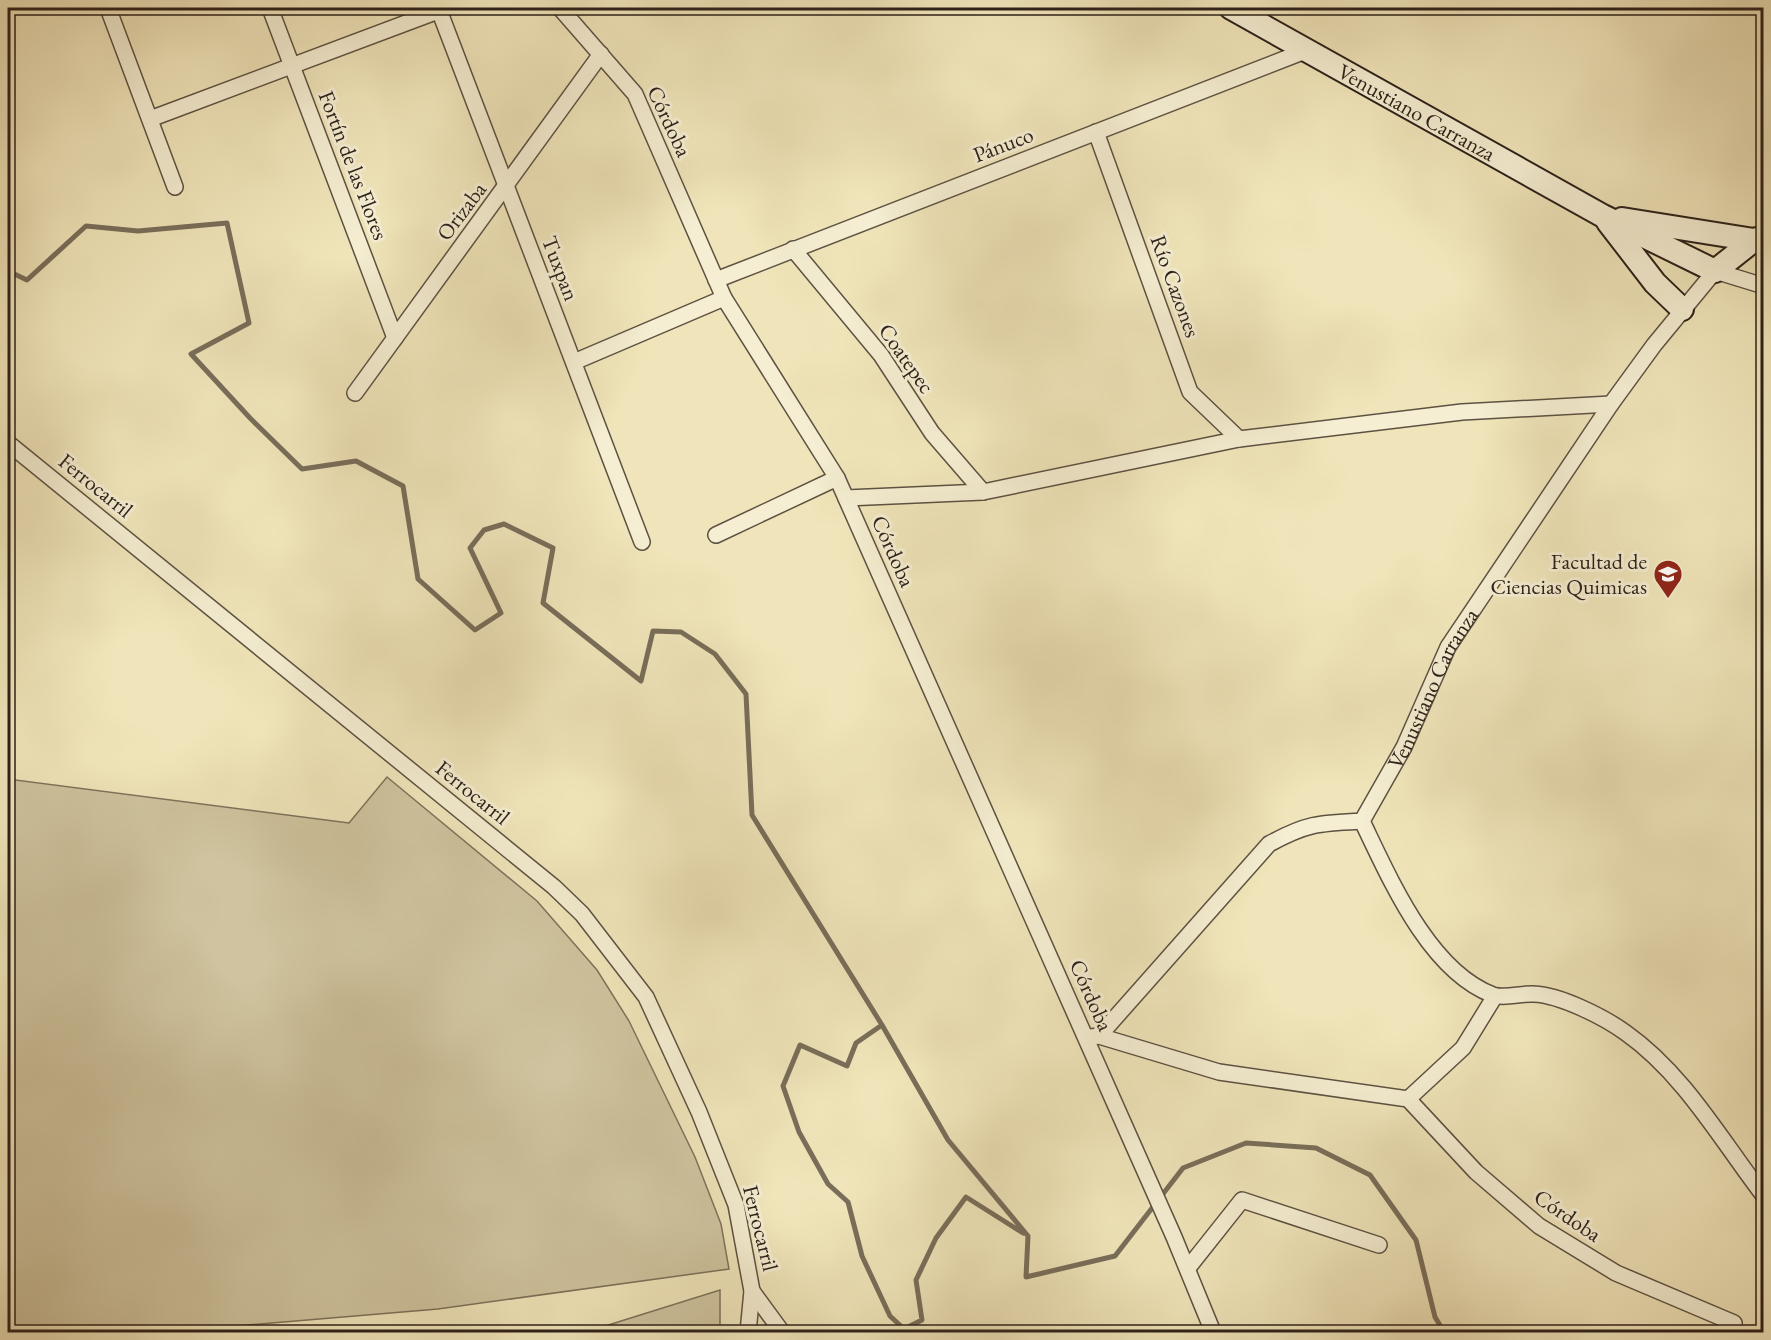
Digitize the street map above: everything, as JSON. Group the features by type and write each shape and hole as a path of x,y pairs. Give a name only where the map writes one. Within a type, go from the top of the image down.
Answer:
{"main road":[{"name":"Venustiano Carranza","path":"1231,8 1603,216 1715,272 1759,238"},
{"name":"Venustiano Carranza","path":"1603,216 1759,238"},
{"path":"1603,216 1655,284 1682,309"}],"street":[{"path":"108,8 175,187"},
{"name":"Fortín de las Flores","path":"270,8 395,338"},
{"name":"Córdoba","path":"560,8 635,94 724,298 837,478 1093,1037 1133,1144 1188,1268"},
{"path":"150,119 442,9"},
{"name":"Tuxpan","path":"442,9 507,188 642,542"},
{"name":"Pánuco","path":"716,280 1305,51"},
{"name":"Orizaba","path":"355,393 507,188 601,54"},
{"name":"Río Cazones","path":"1096,132 1190,392 1239,439"},
{"name":"Coatepec","path":"793,249 881,355 932,433 983,492"},
{"path":"1715,272 1764,286"},
{"name":"Venustiano Carranza","path":"1362,821 1404,747 1448,647 1611,404 1682,309 1715,272"},
{"path":"574,362 724,298"},
{"path":"846,498 983,492 1239,439 1462,412 1611,404"},
{"name":"Ferrocarril","path":"8,443 536,872 582,914 646,997 699,1112 736,1205 752,1291 748,1332"},
{"path":"716,534 837,478"},
{"path":"1093,1037 1269,844 1298,827 1323,822 1362,821 1404,907 1458,976 1495,996 1535,994 1575,1006 1626,1032 1685,1088 1764,1196"},
{"path":"1408,1099 1463,1048 1495,996"},
{"name":"Córdoba","path":"1093,1037 1219,1072 1408,1099 1476,1172 1539,1226 1616,1273 1734,1323"},
{"path":"1213,1332 1188,1268 1242,1200 1379,1245"},
{"name":"Ferrocarril","path":"752,1291 782,1332"}],"shaded area":[{"path":"387,777 537,901 597,970 629,1021 695,1157 721,1224 729,1269 438,1309 163,1332 8,1326 8,779 349,823"},
{"path":"720,1290 720,1332 586,1332"}],"waterway":[{"path":"8,271 27,280 86,226 138,231 227,223 249,323 191,354 250,418 302,469 356,461 403,486 418,579 475,630 501,613 470,548 484,530 504,524 553,548 543,603 641,681 653,631 681,632 715,654 746,694 752,815 882,1025 948,1140 1028,1236 1026,1277 1115,1256 1183,1168 1246,1143 1316,1148 1370,1175 1416,1240 1435,1317 1444,1332"},
{"path":"882,1025 856,1043 847,1066 800,1045 783,1086 799,1132 828,1184 848,1202 862,1256 890,1316 904,1329 922,1320 916,1280 936,1238 966,1197 1023,1233"}],"place":[{"name":"Facultad de Ciencias Quimicas","path":"1668,600"}]}
